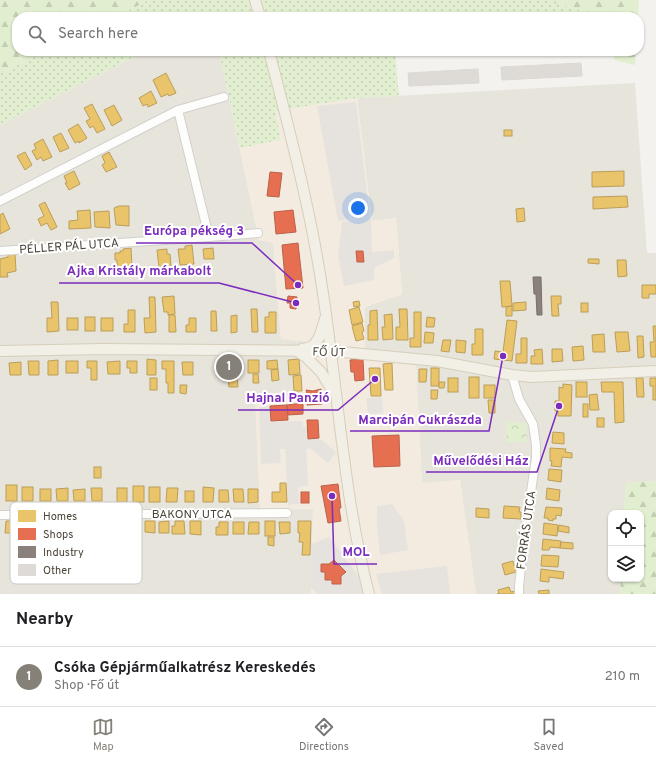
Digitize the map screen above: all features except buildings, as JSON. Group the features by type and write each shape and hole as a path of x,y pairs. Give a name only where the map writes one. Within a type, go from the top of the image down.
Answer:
{"main road":[{"path":"255,0 259,12"},
{"path":"270,56 315,238 352,512 360,561 369,594"},
{"path":"297,351 312,346 317,340 321,334 326,315"},
{"name":"FŐ ÚT","path":"0,351 102,349 331,351 437,361 512,375 562,376 656,371"},
{"path":"297,351 306,357 321,372 336,396"}],"street":[{"path":"0,200 178,110 224,97"},
{"path":"178,110 209,238"},
{"name":"PÉLLER PÁL UTCA","path":"0,250 209,238 258,233"},
{"name":"FORRÁS UTCA","path":"512,375 519,399 533,424 536,445 536,458 524,539 519,594"},
{"name":"BAKONY UTCA","path":"142,514 287,513"},
{"name":"BAKONY UTCA","path":"0,515 10,515"}],"shaded area":[{"path":"136,56 220,56 259,240 273,242 281,339 365,348 365,307 402,294 396,218 372,221 357,98 635,83 647,253 656,253 656,481 626,483 624,510 608,510 608,582 621,582 620,594 476,594 460,480 422,484 416,365 302,396 255,401 313,509 311,594 0,594 0,125"},
{"path":"357,98 372,221 396,218 402,294 365,307 365,348 281,339 273,243 259,240 240,148 281,140 275,111"},
{"path":"356,102 370,217 338,221 317,106"},
{"path":"371,217 372,252 394,250 394,258 374,268 374,280 344,286 338,255 342,222"},
{"path":"301,356 336,356 416,365 422,483 460,480 476,594 311,594 313,509 260,510 255,401 302,396"},
{"path":"382,397 383,413 368,414 366,398"},
{"path":"270,406 271,422 303,421 303,427 307,427 307,439 319,438 336,452 328,463 310,448 306,449 308,486 298,487 299,504 288,505 285,449 280,449 281,463 261,464 259,407"},
{"path":"392,504 404,521 408,550 380,555 377,506"},
{"path":"329,537 360,578 363,594 317,594 310,586 312,544"},
{"path":"447,566 450,594 382,594 376,574"}],"green space":[{"path":"0,0 149,0 125,12 12,12 12,56 36,56 0,74"},
{"path":"149,0 543,0 587,12 125,12"},
{"path":"543,0 639,0 638,12 587,12"},
{"path":"36,56 136,56 0,125 0,74"},
{"path":"220,56 395,56 399,96 357,98 275,111 281,140 240,148"},
{"path":"614,56 636,56 635,65 614,60"},
{"path":"507,422 527,423 526,442 507,442"},
{"path":"656,481 656,594 620,594 621,582 644,582 644,510 624,510 626,483"}],"place":[{"name":"Európa pékség 3","path":"298,285"},
{"name":"Ajka Kristály márkabolt","path":"296,303"},
{"name":"Marcipán Cukrászda","path":"503,356"},
{"name":"Csóka Gépjárműalkatrész Kereskedés","path":"229,367"},
{"name":"Hajnal Panzió","path":"375,379"},
{"name":"Művelődési Ház","path":"559,406"},
{"name":"MOL","path":"332,496"}]}
